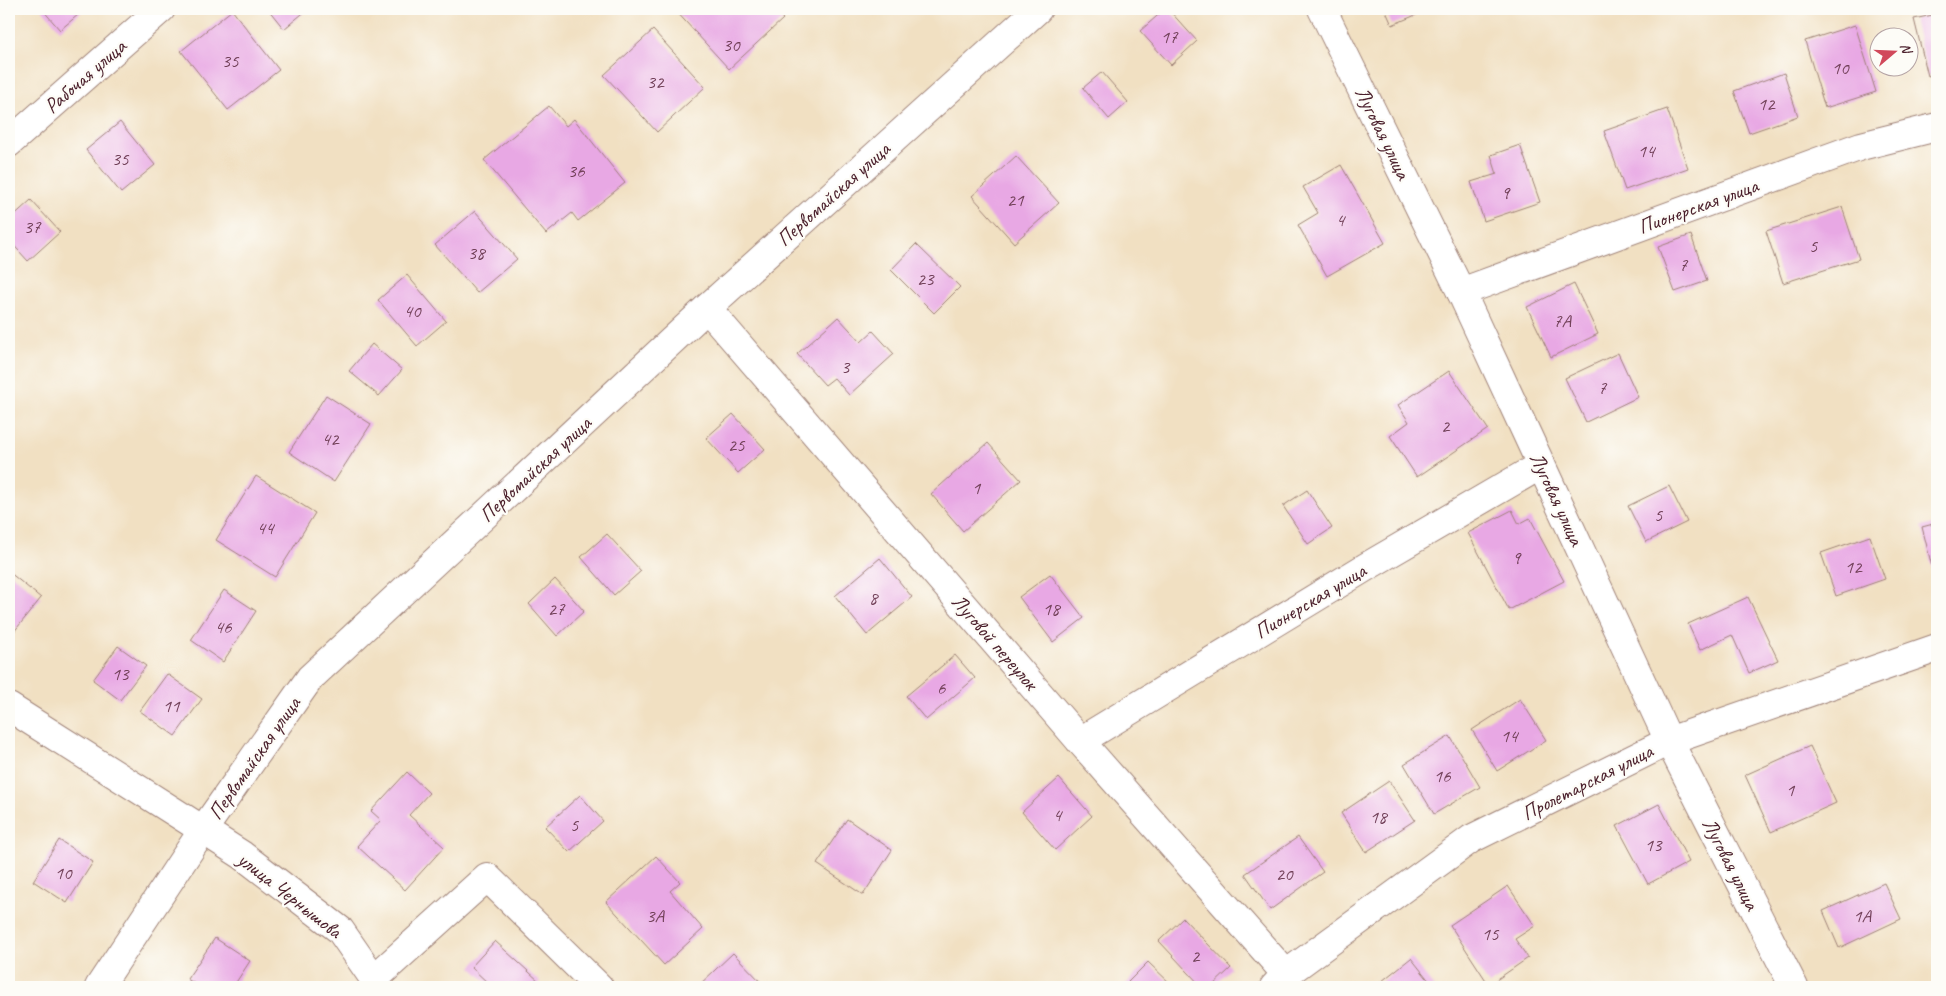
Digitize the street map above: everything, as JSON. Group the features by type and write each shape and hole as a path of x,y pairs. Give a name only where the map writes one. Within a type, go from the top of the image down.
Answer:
{"street":[{"name":"Рабочая улица","path":"9,143 161,9"},
{"name":"Первомайская улица","path":"99,987 203,830 310,678 707,308 1038,9"},
{"name":"Луговая улица","path":"1322,9 1461,292 1669,740 1794,987"},
{"name":"Пионерская улица","path":"1461,292 1861,146 1937,127"},
{"name":"Луговой переулок","path":"707,308 1080,741 1280,980"},
{"name":"Пионерская улица","path":"1080,741 1357,572 1541,465"},
{"name":"Пролетарская улица","path":"1280,980 1471,839 1669,740 1937,648"},
{"name":"улица Чернышова","path":"9,707 242,855 340,930 375,983 487,877 599,987"}],"building":[{"path":"42,9 85,9 60,30"},
{"path":"268,9 308,9 284,29"},
{"path":"674,9 774,9 783,19 729,69"},
{"path":"1165,9 1168,9 1197,41 1171,65 1140,31"},
{"path":"1385,9 1430,9 1392,25"},
{"path":"232,10 279,70 228,110 181,51"},
{"path":"1937,14 1937,73 1928,76 1918,28 1916,28 1914,19"},
{"path":"1855,25 1868,66 1868,78 1872,78 1876,92 1825,108 1805,41"},
{"path":"653,30 705,87 657,132 604,75"},
{"path":"1102,72 1128,102 1109,119 1083,88"},
{"path":"1784,73 1798,116 1749,133 1734,91"},
{"path":"549,106 566,126 574,119 625,183 578,221 572,213 546,234 484,160"},
{"path":"1667,109 1688,168 1625,190 1604,131"},
{"path":"120,122 155,165 121,193 86,150"},
{"path":"1520,145 1540,202 1484,221 1471,182 1497,174 1491,155"},
{"path":"1016,156 1059,203 1014,243 972,196"},
{"path":"1341,165 1385,243 1327,276 1298,225 1318,213 1303,187"},
{"path":"31,200 60,232 28,261 9,240 9,220"},
{"path":"1842,207 1859,259 1783,283 1766,231"},
{"path":"475,211 517,259 477,293 435,245"},
{"path":"1691,235 1707,281 1675,292 1658,247"},
{"path":"916,244 960,287 934,313 891,270"},
{"path":"407,275 446,321 417,346 378,300"},
{"path":"1574,284 1598,334 1551,357 1527,307"},
{"path":"838,317 861,342 873,331 894,354 849,395 834,378 825,385 797,354"},
{"path":"372,344 402,370 379,396 349,371"},
{"path":"1618,353 1638,397 1586,422 1565,378"},
{"path":"1449,371 1488,429 1417,477 1390,436 1409,422 1398,405"},
{"path":"326,395 371,424 334,482 289,452"},
{"path":"733,414 765,449 738,473 706,438"},
{"path":"988,443 1021,480 963,531 931,494"},
{"path":"256,476 315,513 275,577 216,540"},
{"path":"1669,486 1687,522 1646,542 1628,506"},
{"path":"1307,490 1332,528 1308,544 1283,506"},
{"path":"1512,510 1519,524 1530,518 1564,581 1509,610 1468,533"},
{"path":"1937,523 1937,569 1933,571 1922,527"},
{"path":"607,534 641,571 614,595 581,557"},
{"path":"1870,536 1885,579 1836,596 1821,553"},
{"path":"880,558 912,597 867,635 835,596"},
{"path":"9,572 41,598 13,633 9,630"},
{"path":"1050,574 1084,618 1053,642 1019,597"},
{"path":"555,579 584,611 557,636 529,604"},
{"path":"224,590 256,611 223,662 191,640"},
{"path":"1748,597 1778,660 1749,673 1732,635 1700,650 1688,624"},
{"path":"118,646 146,666 120,700 93,680"},
{"path":"955,655 975,678 926,720 906,696"},
{"path":"167,674 202,699 175,736 140,711"},
{"path":"1520,699 1546,740 1497,771 1472,730"},
{"path":"1450,736 1480,787 1434,814 1404,764"},
{"path":"1810,746 1836,803 1771,832 1745,775"},
{"path":"407,772 429,793 409,815 444,847 405,890 357,846 381,820 371,811"},
{"path":"1059,778 1092,816 1055,850 1022,812"},
{"path":"1389,781 1415,820 1366,852 1341,813"},
{"path":"580,795 603,821 569,852 545,827"},
{"path":"1659,804 1689,862 1648,884 1617,826"},
{"path":"847,819 892,850 863,895 817,864"},
{"path":"1298,837 1323,872 1270,910 1245,874"},
{"path":"59,840 93,862 67,903 33,881"},
{"path":"656,856 680,882 670,891 703,929 664,965 606,902"},
{"path":"1884,883 1901,919 1839,948 1823,911"},
{"path":"1508,886 1535,926 1515,939 1528,958 1489,985 1450,925"},
{"path":"1183,918 1231,968 1211,987 1202,987 1159,941"},
{"path":"215,938 250,961 233,987 200,987 187,979"},
{"path":"495,941 540,982 535,987 489,987 491,986 471,967"},
{"path":"733,953 764,987 697,987"},
{"path":"1411,958 1434,987 1380,987 1377,985"},
{"path":"1148,962 1174,987 1123,987"}]}
